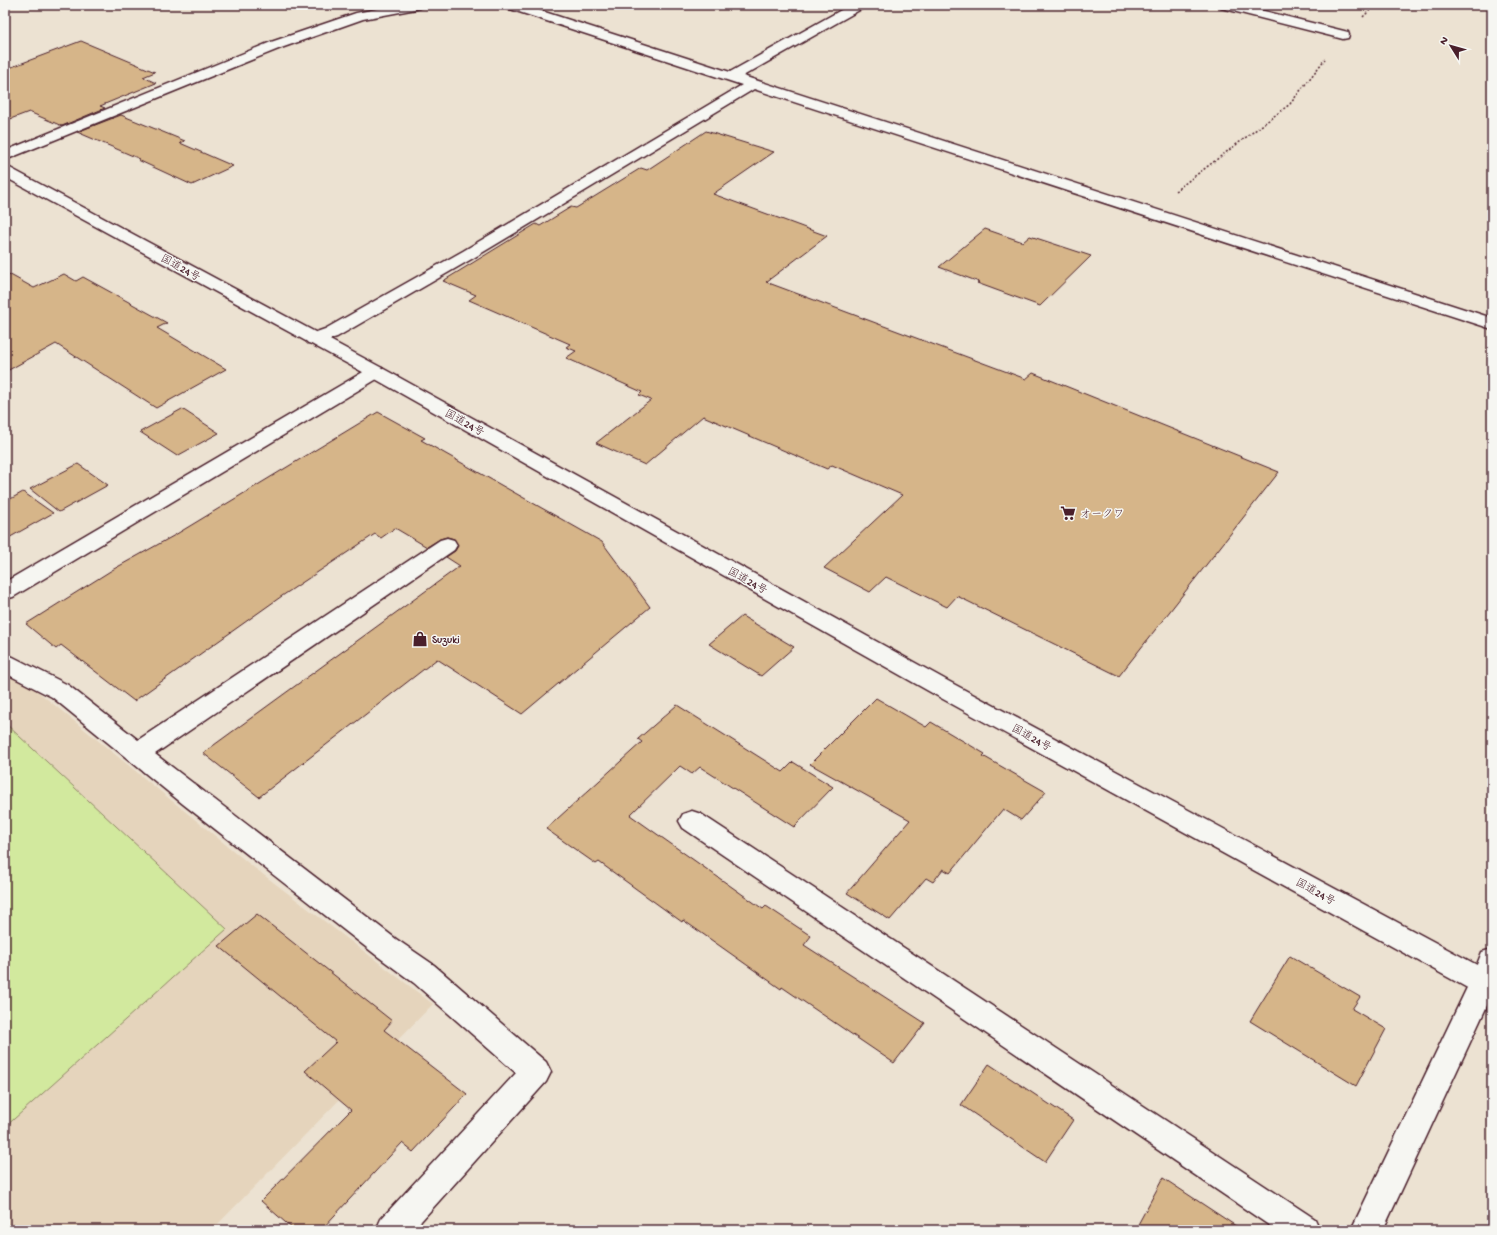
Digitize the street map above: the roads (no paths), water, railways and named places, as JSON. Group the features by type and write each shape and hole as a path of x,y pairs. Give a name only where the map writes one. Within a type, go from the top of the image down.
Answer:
{"main road":[{"path":"5,156 276,45 360,16 416,5"},
{"path":"511,5 1492,324"},
{"path":"733,76 859,5"},
{"path":"1225,5 1343,35"},
{"path":"314,339 331,333 469,254 754,83"},
{"name":"国道24号","path":"5,171 376,372 940,687 1489,977"},
{"path":"5,592 376,372"},
{"path":"138,753 447,545"},
{"path":"5,663 60,692 373,937 424,974 536,1072 392,1230"},
{"path":"692,821 1304,1230"},
{"path":"1367,1230 1489,977"}],"place":[{"name":"オークワ","path":"1068,513"},
{"name":"Suzuki","path":"420,639"}]}
